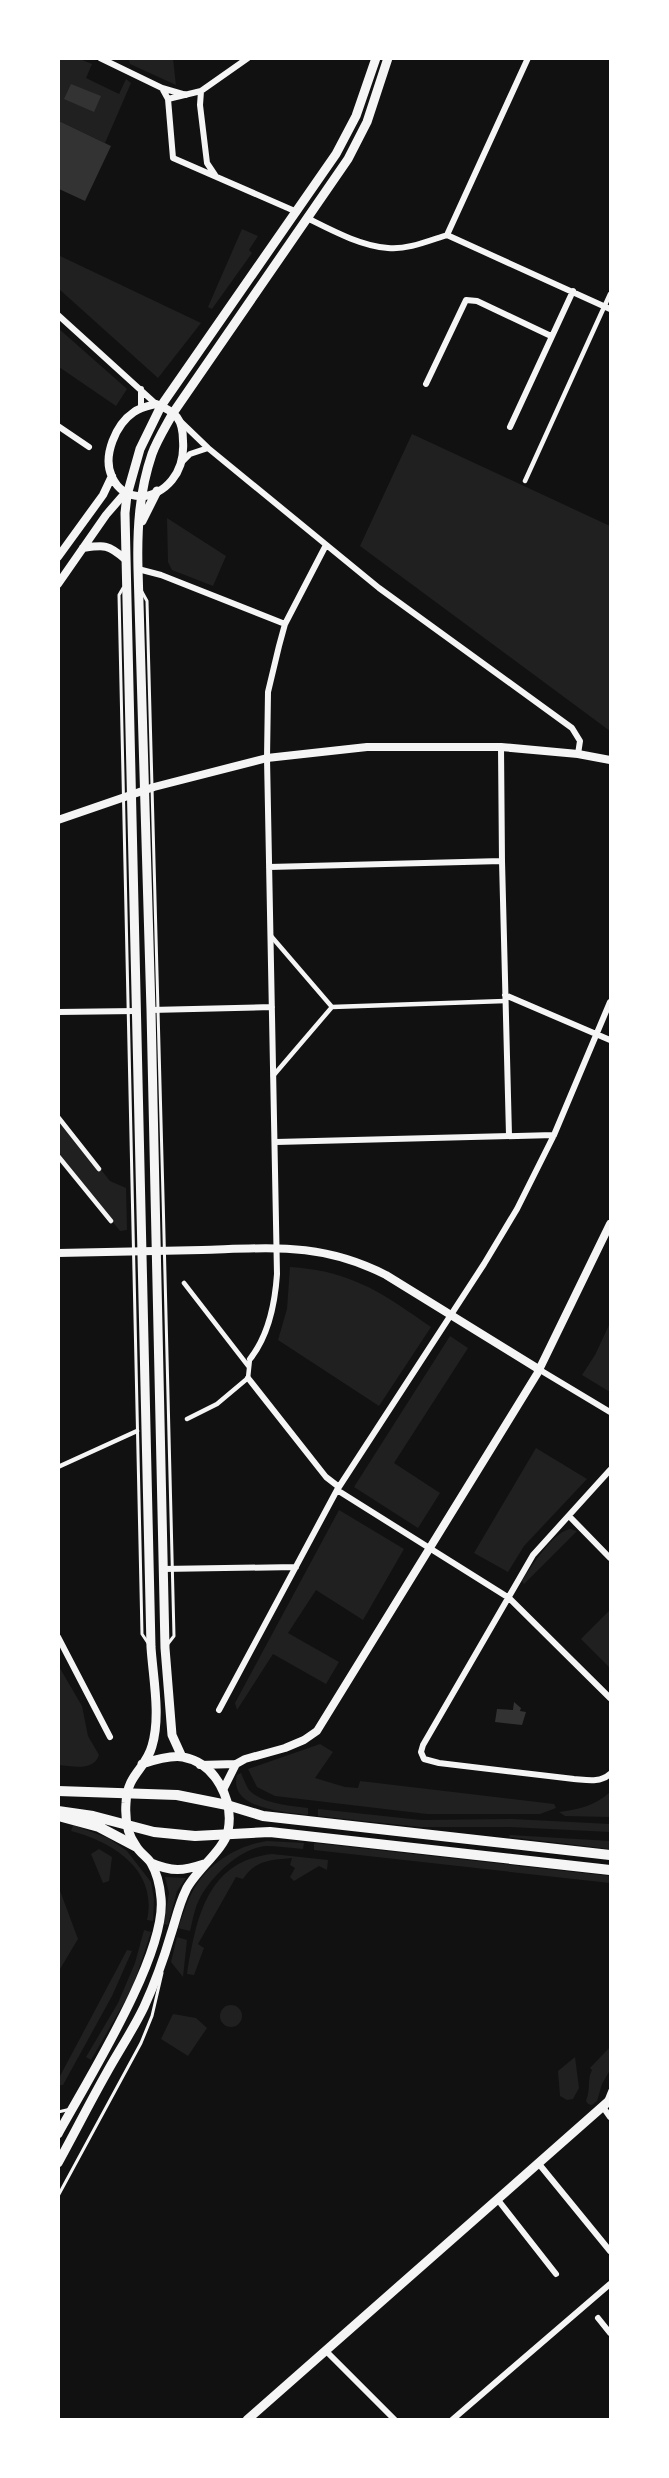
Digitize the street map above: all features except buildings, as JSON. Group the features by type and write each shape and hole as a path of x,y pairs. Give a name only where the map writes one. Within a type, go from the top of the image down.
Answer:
{"highway":[{"path":"61,1791 177,1796 274,1817 610,1855"},
{"path":"58,1811 93,1815 154,1832 195,1836 270,1832 610,1870"},
{"path":"58,1816 99,1827 135,1846"}],"main road":[{"path":"204,1864 185,1870 164,1869 151,1863 135,1846 127,1826 126,1794 132,1776 152,1749 156,1727 151,1647 132,1011 127,796 126,494 140,449 158,405 336,154 357,116 376,58"},
{"path":"182,1757 172,1735 165,1648 167,1569 149,788 137,531 141,497 153,453 173,413 309,219 348,159 367,122 387,58"},
{"path":"137,531 157,491"},
{"path":"58,2163 144,2007 162,1962 186,1889 204,1864 218,1850 227,1834 227,1805 216,1777 200,1765 182,1757 160,1758 142,1764"},
{"path":"58,2134 134,1994 155,1938 162,1902 160,1887 151,1863"},
{"path":"247,2420 610,2100"}],"street":[{"path":"100,58 162,88 186,95"},
{"path":"168,99 201,91 248,58"},
{"path":"447,235 528,58"},
{"path":"162,88 168,99 173,158 297,212"},
{"path":"201,91 200,105 207,163 215,176"},
{"path":"309,219 363,243 388,248 410,246 447,235 608,308"},
{"path":"510,427 573,291"},
{"path":"525,481 608,308 610,294"},
{"path":"426,384 466,300 477,301 551,336"},
{"path":"58,315 158,405 173,413 208,448 379,588 572,728 580,741 578,754"},
{"path":"141,389 141,408"},
{"path":"158,405 141,408 125,419 116,434 109,464 112,476 126,494 141,497 157,491 171,481 189,454 208,448"},
{"path":"181,463 184,444 182,423"},
{"path":"58,426 89,447"},
{"path":"58,557 103,495 112,476"},
{"path":"58,584 126,494"},
{"path":"83,548 104,545 114,549 125,559"},
{"path":"326,545 285,624 268,693 270,936 278,1247 275,1297 267,1329 250,1359 248,1378 338,1489 509,1598 610,1698"},
{"path":"138,569 161,575 285,624"},
{"path":"58,820 149,788 267,758 367,747 448,745 501,747 578,754 610,760"},
{"path":"501,747 509,1135"},
{"path":"269,867 502,861"},
{"path":"270,936 332,1007"},
{"path":"273,1076 332,1007 505,998 610,1040"},
{"path":"219,1710 338,1489 452,1315 517,1209 554,1135 610,1002"},
{"path":"154,1010 272,1007"},
{"path":"58,1012 132,1011"},
{"path":"58,1117 99,1169"},
{"path":"276,1142 554,1135"},
{"path":"58,1156 111,1221"},
{"path":"200,1765 236,1764 285,1748 318,1731 540,1370 610,1224"},
{"path":"58,1253 278,1247 324,1252 362,1263 386,1275 610,1412"},
{"path":"184,1283 249,1367"},
{"path":"187,1419 217,1404 248,1378"},
{"path":"58,1467 137,1431"},
{"path":"610,1470 533,1555 423,1745 422,1752 424,1759 439,1763 574,1779 595,1781 610,1774"},
{"path":"569,1516 610,1558"},
{"path":"167,1569 296,1568"},
{"path":"58,1637 110,1737"},
{"path":"223,1790 236,1764"},
{"path":"603,2107 610,2117"},
{"path":"539,2164 610,2250"},
{"path":"498,2200 556,2274"},
{"path":"452,2420 610,2284"},
{"path":"598,2318 610,2333"},
{"path":"326,2351 395,2420"}],"lane":[{"path":"138,1251 137,1431 142,1634 151,1647"},
{"path":"58,2196 150,2024 164,1966 162,1962"},
{"path":"603,2107 610,2090"},
{"path":"58,2112 72,2108"}],"shaded area":[{"path":"59,59 80,59 92,64 86,78 119,94 126,79 131,83 105,143 59,121"},
{"path":"129,59 173,59 176,85 130,64"},
{"path":"71,84 101,96 94,112 64,99"},
{"path":"59,121 111,146 85,201 59,189"},
{"path":"242,229 258,236 249,250 252,253 212,309 208,307"},
{"path":"58,255 201,323 158,378 59,289"},
{"path":"58,328 127,389 116,406 59,367"},
{"path":"412,434 610,526 610,731 360,546"},
{"path":"167,518 226,556 213,586 172,570 168,562"},
{"path":"58,1116 110,1181 126,1188 127,1230 120,1231 59,1155"},
{"path":"290,1267 312,1269 349,1279 381,1294 431,1327 379,1406 278,1340 287,1309"},
{"path":"610,1323 610,1392 582,1375 595,1355"},
{"path":"450,1336 468,1348 394,1463 440,1493 418,1528 354,1487"},
{"path":"536,1448 587,1479 524,1546 508,1572 474,1553"},
{"path":"339,1510 404,1549 363,1620 316,1590 288,1633 339,1662 326,1684 273,1654 237,1710 235,1703"},
{"path":"570,1529 577,1531 524,1584 522,1581 543,1551 557,1536"},
{"path":"610,1610 610,1668 581,1639"},
{"path":"58,1665 82,1706 88,1736 99,1755 92,1764 87,1766 59,1765"},
{"path":"514,1702 521,1708 520,1711 526,1712 522,1725 495,1722 497,1709 513,1710"},
{"path":"320,1744 333,1752 315,1778 345,1787 358,1788 360,1781 554,1804 556,1808 540,1814 427,1814 275,1796 257,1787 248,1769"},
{"path":"241,1773 249,1790 255,1795 277,1804 308,1808 308,1815 273,1810 249,1802 241,1795 237,1786 237,1775"},
{"path":"610,1792 610,1817 565,1816 559,1812 586,1806"},
{"path":"318,1809 421,1820 512,1819 610,1824 610,1832 510,1827 420,1827 318,1816"},
{"path":"73,1825 108,1838 127,1851 151,1882 154,1899 153,1921 147,1920 149,1902 146,1887 139,1873 129,1861 102,1843 71,1831"},
{"path":"510,1835 610,1841 610,1849 509,1837"},
{"path":"267,1841 304,1843 303,1849 266,1846 237,1857 220,1871 206,1888 197,1904 190,1931 178,1928 194,1889 210,1868 237,1850"},
{"path":"314,1843 610,1876 610,1883 314,1850"},
{"path":"99,1849 112,1857 109,1881 103,1883 91,1854"},
{"path":"272,1854 328,1860 327,1870 319,1866 294,1881 290,1877 295,1868 290,1865 292,1858 277,1859 258,1865 243,1879 236,1877 198,1944 204,1948 194,1975 187,1974 200,1914 218,1881 232,1868 250,1859"},
{"path":"165,1877 186,1878 177,1891 168,1925 164,1924 169,1893"},
{"path":"59,1888 78,1939 60,1969 58,1968"},
{"path":"144,1930 151,1932 132,1989 91,2060 86,2057 118,2003 135,1963"},
{"path":"177,1937 187,1940 183,1977 171,1962"},
{"path":"127,1950 132,1951 112,1996 63,2085 59,2085 59,2078"},
{"path":"227,2005 235,2005 242,2012 242,2020 235,2027 227,2027 220,2020 220,2012"},
{"path":"173,2014 196,2018 207,2028 188,2056 161,2039"},
{"path":"610,2047 610,2070 602,2084 597,2101 592,2105 588,2104 586,2101 592,2070 590,2068"},
{"path":"575,2057 579,2088 573,2099 567,2100 560,2096 558,2071"}]}
